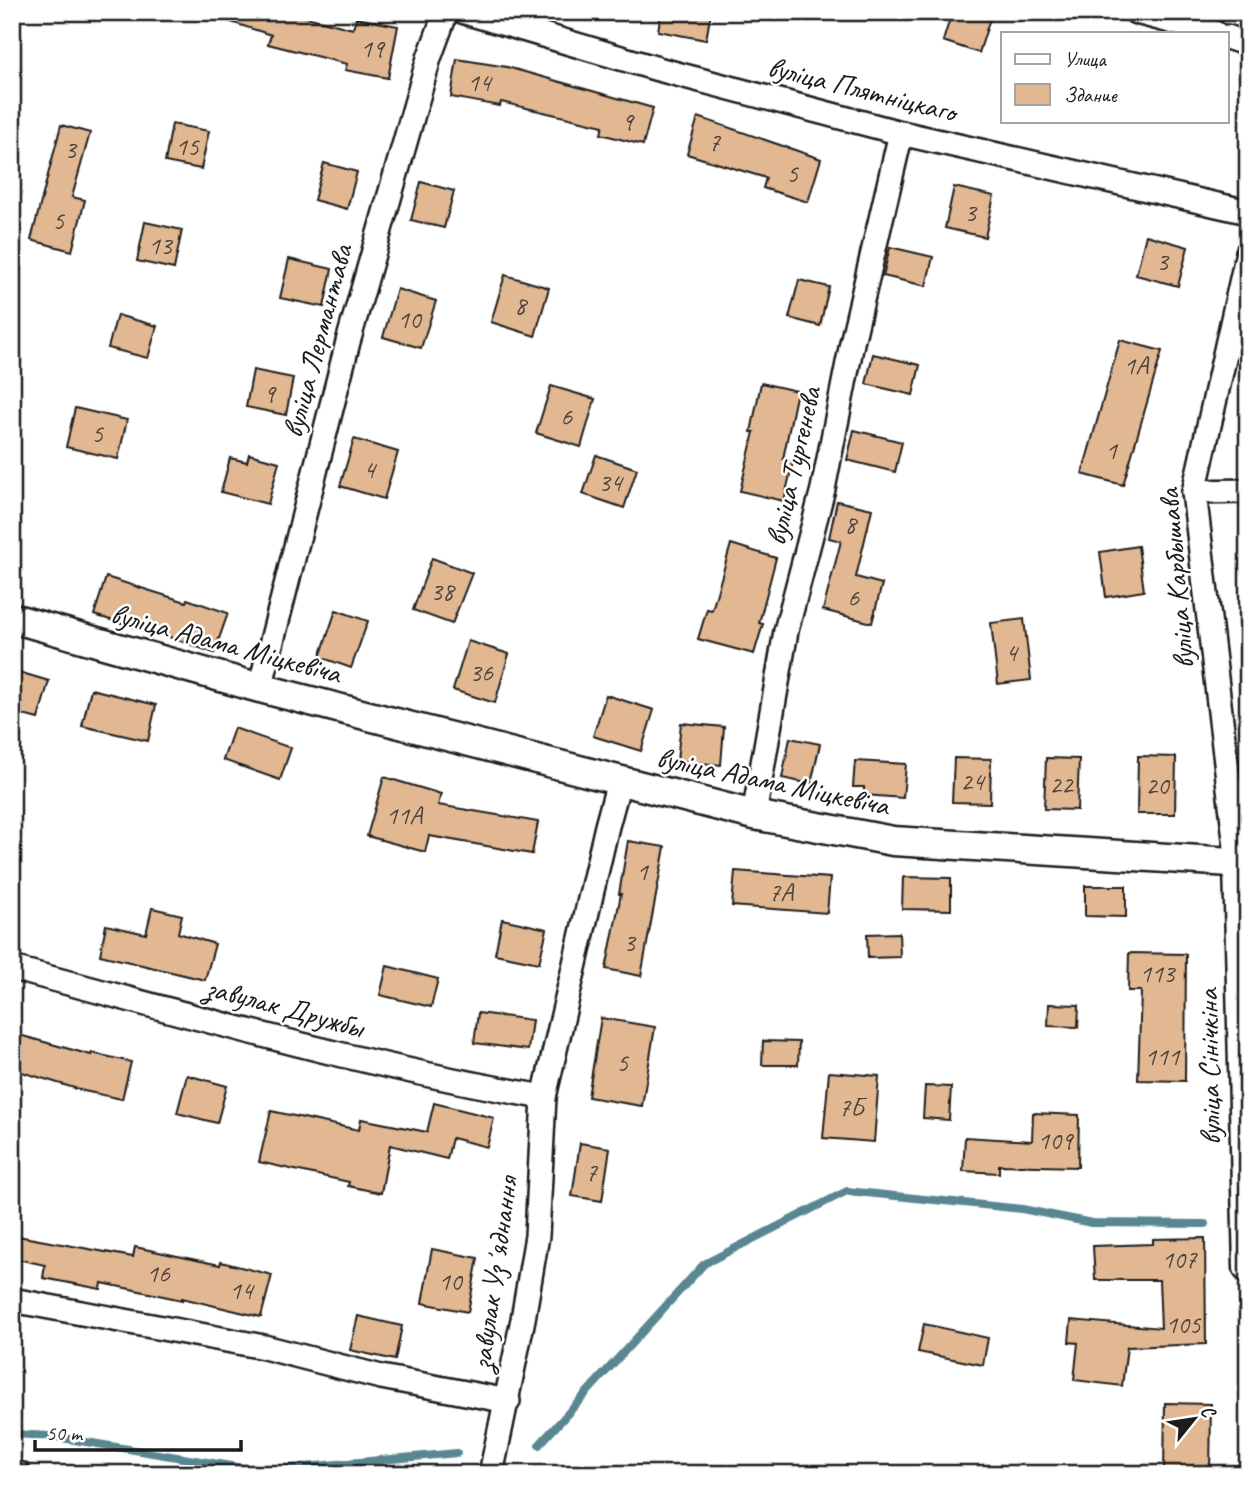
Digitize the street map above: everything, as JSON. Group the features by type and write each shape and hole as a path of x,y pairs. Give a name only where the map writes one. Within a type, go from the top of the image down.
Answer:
{"street":[{"name":"вуліца Лермантава","path":"260,688 348,342 429,58 446,12"},
{"name":"вуліца Плятніцкаго","path":"465,12 658,69 901,133 1248,212"},
{"path":"1136,12 1211,32"},
{"path":"1228,37 1248,44"},
{"name":"вуліца Тургенева","path":"754,815 786,631 823,489 852,344 901,133"},
{"name":"вуліца Карбышава","path":"1243,863 1194,492 1248,252"},
{"path":"1194,492 1248,491"},
{"name":"вуліца Адама Міцкевіча","path":"12,618 260,688 754,815 893,841 1243,863"},
{"name":"завулак Узʼяднання","path":"12,1300 264,1347 381,1377 508,1401 537,1236 544,1097 607,826 620,782"},
{"name":"вуліца Сінічкіна","path":"1243,863 1248,1268"},
{"name":"завулак Дружбы","path":"12,968 369,1061 476,1086 544,1097"},
{"path":"491,1474 508,1401"},
{"path":"12,1472 19,1474"}],"building":[{"path":"217,12 287,12 353,29 356,18 398,26 388,78 345,70 347,64 268,44 271,35 216,17"},
{"path":"661,12 711,12 706,40 658,31"},
{"path":"952,12 992,12 979,53 943,41"},
{"path":"457,59 507,67 653,108 643,145 601,134 603,126 501,102 500,106 451,97"},
{"path":"698,117 821,159 808,202 763,188 766,178 687,154"},
{"path":"172,124 209,131 201,169 165,162"},
{"path":"61,125 90,133 72,197 85,200 72,251 31,240"},
{"path":"324,163 357,172 347,209 314,200"},
{"path":"421,182 454,191 444,228 411,220"},
{"path":"954,187 994,196 985,237 945,228"},
{"path":"145,222 182,230 174,269 137,261"},
{"path":"1146,235 1188,247 1178,286 1136,275"},
{"path":"890,247 933,257 926,286 883,276"},
{"path":"289,259 332,269 324,307 280,298"},
{"path":"505,275 549,288 535,336 491,322"},
{"path":"799,280 829,287 820,326 789,318"},
{"path":"397,289 436,301 421,348 383,337"},
{"path":"117,315 157,326 148,358 108,348"},
{"path":"1120,340 1162,351 1123,485 1082,474"},
{"path":"873,354 920,365 913,395 866,384"},
{"path":"253,370 293,378 286,415 246,407"},
{"path":"761,383 797,391 783,459 793,461 784,501 740,491 754,432 751,432"},
{"path":"551,386 595,399 581,447 536,433"},
{"path":"75,408 127,420 118,459 66,447"},
{"path":"854,430 902,442 895,472 847,460"},
{"path":"354,439 398,452 384,499 340,486"},
{"path":"249,454 279,462 268,504 221,492 230,458 247,462"},
{"path":"596,455 637,469 624,508 583,494"},
{"path":"837,501 872,509 856,577 882,584 872,623 823,610 841,541 829,538"},
{"path":"731,544 776,558 754,654 698,639 707,609 712,610"},
{"path":"1138,546 1144,591 1106,597 1100,552"},
{"path":"432,558 472,573 452,624 413,610"},
{"path":"106,577 228,613 214,653 147,629 94,615"},
{"path":"336,610 368,621 351,668 320,657"},
{"path":"1024,619 1031,680 998,684 991,623"},
{"path":"468,641 509,654 495,703 453,690"},
{"path":"12,670 49,681 38,719 12,712"},
{"path":"91,689 156,705 148,741 82,726"},
{"path":"606,695 654,710 641,751 593,736"},
{"path":"681,723 724,727 721,765 677,761"},
{"path":"234,728 291,748 280,780 223,760"},
{"path":"790,738 820,744 811,784 782,778"},
{"path":"1138,756 1176,757 1175,814 1137,814"},
{"path":"954,758 991,759 990,803 952,802"},
{"path":"1046,758 1079,759 1077,810 1044,809"},
{"path":"855,761 906,764 903,798 864,795 864,787 853,787"},
{"path":"384,777 441,794 438,805 538,822 532,854 429,836 425,852 367,836"},
{"path":"628,841 665,847 641,976 606,969"},
{"path":"735,871 830,878 827,913 732,906"},
{"path":"903,877 951,878 951,910 902,909"},
{"path":"1085,886 1126,886 1126,917 1085,916"},
{"path":"152,908 182,915 178,933 215,944 205,980 100,955 106,925 146,934"},
{"path":"502,919 547,929 539,963 495,954"},
{"path":"899,933 900,957 868,958 867,934"},
{"path":"1129,953 1186,954 1185,1081 1138,1080 1141,991 1128,991"},
{"path":"387,966 438,979 431,1007 380,995"},
{"path":"1049,1004 1079,1005 1078,1027 1048,1026"},
{"path":"478,1013 532,1020 528,1050 474,1043"},
{"path":"601,1018 655,1027 642,1106 588,1097"},
{"path":"12,1033 91,1055 92,1053 131,1062 122,1099 84,1091 12,1069"},
{"path":"763,1041 799,1042 798,1065 762,1065"},
{"path":"829,1072 879,1076 874,1142 823,1138"},
{"path":"187,1075 227,1086 217,1123 177,1113"},
{"path":"925,1086 951,1087 949,1120 923,1118"},
{"path":"434,1103 494,1118 487,1147 452,1138 447,1159 390,1145 381,1193 348,1186 349,1182 259,1162 271,1111 359,1130 361,1119 427,1132"},
{"path":"1033,1113 1079,1115 1078,1167 999,1165 999,1173 963,1171 965,1137 1032,1141"},
{"path":"580,1143 610,1148 602,1201 572,1196"},
{"path":"12,1235 133,1257 135,1247 220,1265 221,1262 272,1275 261,1317 102,1283 101,1289 43,1278 45,1265 12,1258"},
{"path":"1205,1238 1206,1344 1127,1347 1122,1386 1074,1380 1078,1343 1069,1342 1071,1320 1161,1328 1159,1280 1095,1280 1093,1246 1153,1244 1153,1239"},
{"path":"432,1249 478,1258 468,1312 422,1303"},
{"path":"358,1316 402,1326 395,1360 350,1350"},
{"path":"924,1324 988,1338 983,1365 918,1352"},
{"path":"1165,1403 1211,1404 1210,1474 1164,1474"}],"waterway":[{"path":"539,1445 704,1264 847,1191 1022,1209 1092,1223 1205,1224"},
{"path":"12,1434 50,1436 261,1471 457,1453"}]}
